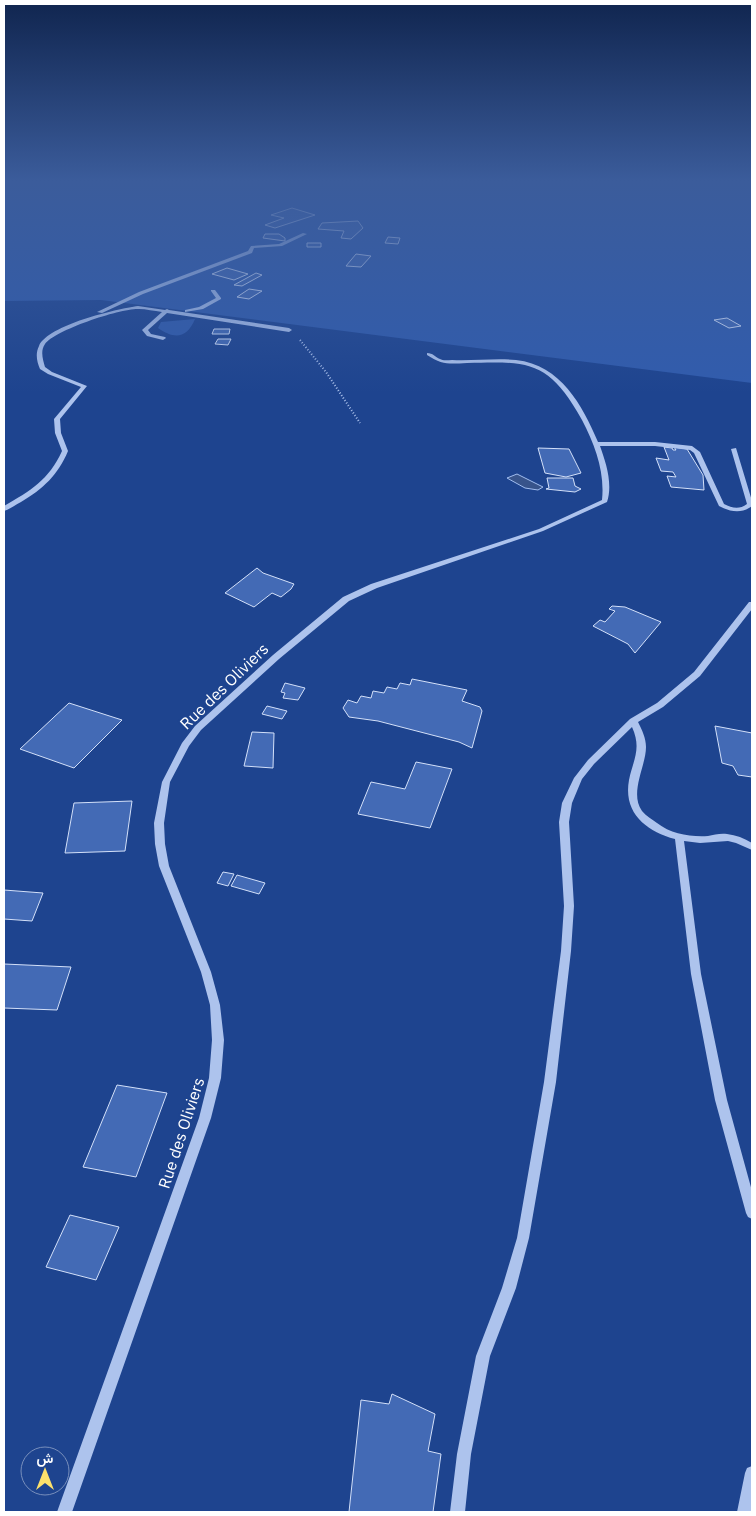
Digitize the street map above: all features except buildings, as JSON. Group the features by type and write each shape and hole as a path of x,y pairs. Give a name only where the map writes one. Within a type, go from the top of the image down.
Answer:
{"street":[{"path":"4,509 51,479 65,451 58,433 57,419 84,386 42,368 40,349 44,342 54,334 141,292 251,251"},
{"path":"177,312 196,310 220,298 213,291"},
{"path":"68,328 128,308 167,310 289,330"},
{"path":"163,338 149,334 145,330 167,310"},
{"name":"Rue des Oliviers","path":"64,1512 205,1118 215,1078 218,1040 215,1005 206,972 164,866 160,844 161,802 174,763 198,728 276,657 346,599 374,586 541,530 605,501 608,490 596,444 569,393 548,371 525,363 439,361 429,354"},
{"path":"596,444 655,444 692,448 697,452 721,505 738,510 750,505 734,449"},
{"path":"457,1512 466,1445 483,1356 509,1288 523,1238 550,1082 570,906 564,822 567,804 578,778 591,762 633,721 660,705 697,674 752,604"},
{"path":"633,721 641,734 644,748 634,778 635,807 653,826 679,837 698,839 730,837 752,847"},
{"path":"679,837 696,974 721,1100 752,1213"},
{"path":"744,1512 752,1474"}],"path":[{"path":"300,340 326,372 360,423"}],"shaded area":[{"path":"4,251 752,251 752,383 101,300 4,301"},
{"path":"195,319 188,330 180,335 170,334 158,328 161,322"},
{"path":"517,474 543,487 538,490 525,488 507,478"}]}
